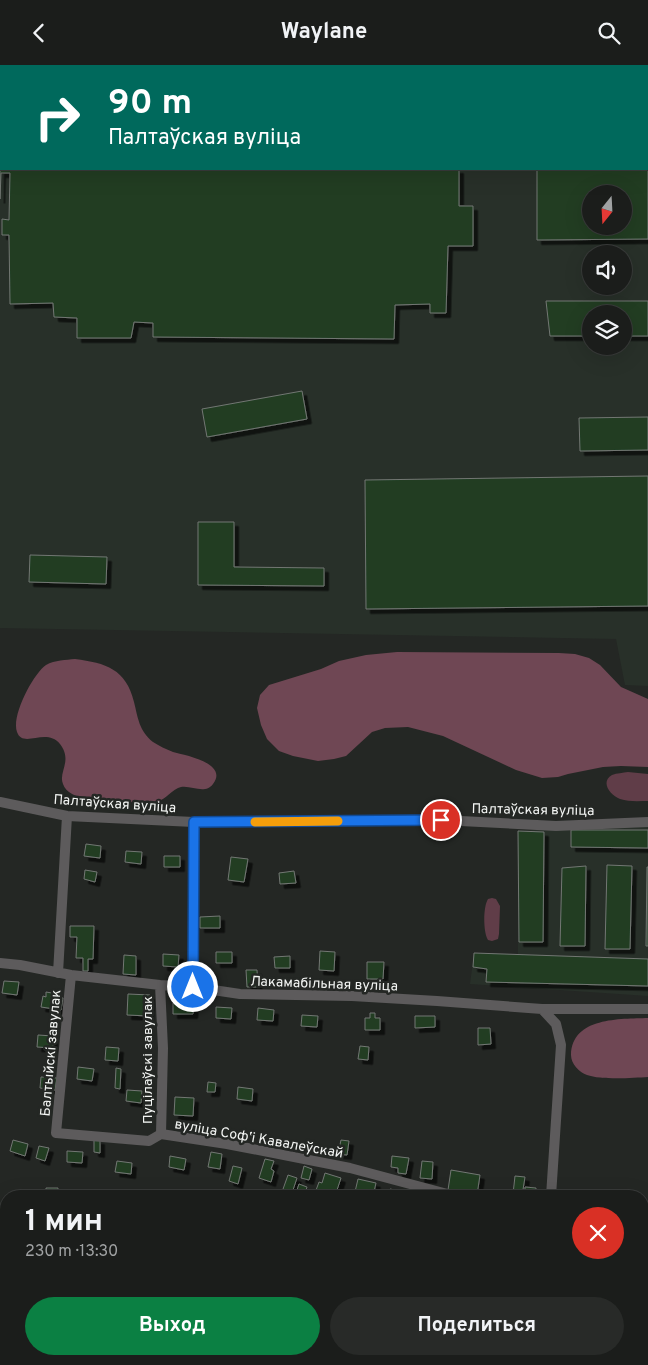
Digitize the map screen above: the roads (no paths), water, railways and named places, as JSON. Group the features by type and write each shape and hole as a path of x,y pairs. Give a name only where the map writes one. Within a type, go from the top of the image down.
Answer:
{"street":[{"name":"Палтаўская вуліца","path":"0,802 67,817 194,822 441,820 556,826 648,822"},
{"name":"Балтыйскі завулак","path":"58,973 67,817"},
{"path":"193,987 194,822"},
{"name":"Лакамабільная вуліца","path":"0,963 71,975 193,987 240,994 352,996 542,1009 648,1009"},
{"name":"Балтыйскі завулак","path":"56,1133 71,975"},
{"name":"Пуцілаўскі завулак","path":"160,985 163,1048 161,1134"},
{"path":"542,1009 556,1024 561,1045 551,1190"},
{"name":"вуліца Софʼі Кавалеўскай","path":"56,1133 149,1141 161,1134 227,1144 350,1168 432,1190"}]}
